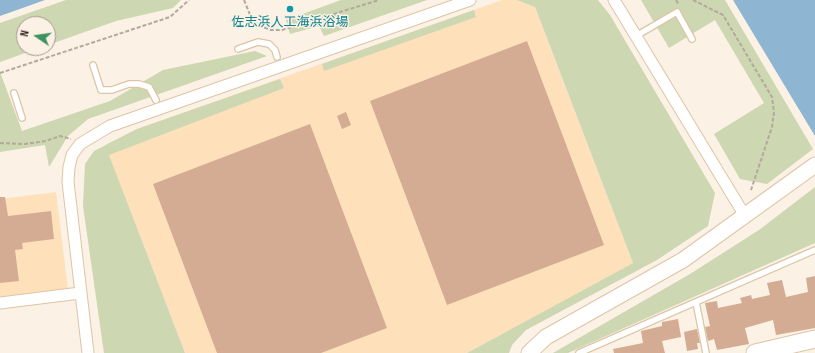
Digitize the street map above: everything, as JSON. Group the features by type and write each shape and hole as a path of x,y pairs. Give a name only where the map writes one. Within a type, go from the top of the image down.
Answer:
{"main road":[{"path":"755,353 815,339"}],"street":[{"path":"88,353 68,182 69,167 72,155 80,144 110,126 470,0"},
{"path":"614,0 745,216"},
{"path":"529,353 546,337 683,260 815,165"},
{"path":"0,303 80,293"}],"lane":[{"path":"636,36 677,12 692,38"},
{"path":"238,49 258,42 269,44 275,50 278,57"},
{"path":"93,65 101,90 112,90 129,84 139,84 149,87 156,100"},
{"path":"14,93 22,118"},
{"path":"579,353 815,250"},
{"path":"696,302 706,353"}],"path":[{"path":"0,73 170,16 189,0"},
{"path":"244,0 251,17 257,25 271,30 282,30 379,0"},
{"path":"693,0 723,15 772,97 774,112 772,127 751,190"},
{"path":"0,143 25,144 46,142 60,136 71,139"}],"shaded area":[{"path":"502,0 532,0 633,263 467,353 185,353 105,145 137,129"},
{"path":"56,192 68,289 0,298 0,199"}],"green space":[{"path":"66,0 181,0 173,8 116,21 56,42 56,16 20,16"},
{"path":"341,0 427,0 324,36 319,26 290,34 286,20"},
{"path":"517,0 598,0 610,15 715,193 708,226 657,260 526,330 512,345 509,353 467,353 633,263 535,7"},
{"path":"641,0 725,0 813,149 767,184 740,179 714,134 764,103 715,20 669,48"},
{"path":"474,10 476,17 324,71 322,64"},
{"path":"16,17 17,56 0,62 0,23"},
{"path":"255,51 267,56 88,119 68,136 49,167 45,145 0,152 0,72 22,131 110,101 163,70"},
{"path":"280,79 284,88 109,155 185,353 104,353 83,206 85,164 94,151 137,129"},
{"path":"815,187 815,243 568,353 553,353 690,274 759,230"}],"water":[{"path":"0,0 45,0 0,16"},
{"path":"733,0 815,0 815,136"}],"building":[{"path":"527,41 604,245 447,305 370,101"},
{"path":"346,112 351,125 342,129 337,116"},
{"path":"310,124 387,328 321,353 217,353 153,184"},
{"path":"0,197 5,197 8,216 51,211 54,239 22,243 23,249 15,250 19,281 0,283"},
{"path":"815,276 815,328 776,335 773,320 745,328 749,344 717,350 714,339 708,341 705,327 710,326 705,303 717,301 718,308 742,303 740,298 751,295 752,299 770,295 767,283 782,280 786,297 808,292 806,278"},
{"path":"678,319 681,337 662,341 665,353 614,353 613,349 643,343 641,331 662,326 662,322"},
{"path":"697,329 700,343 697,343 698,349 687,351 684,332"}],"place":[{"name":"佐志浜人工海浜浴場","path":"290,9"}]}
